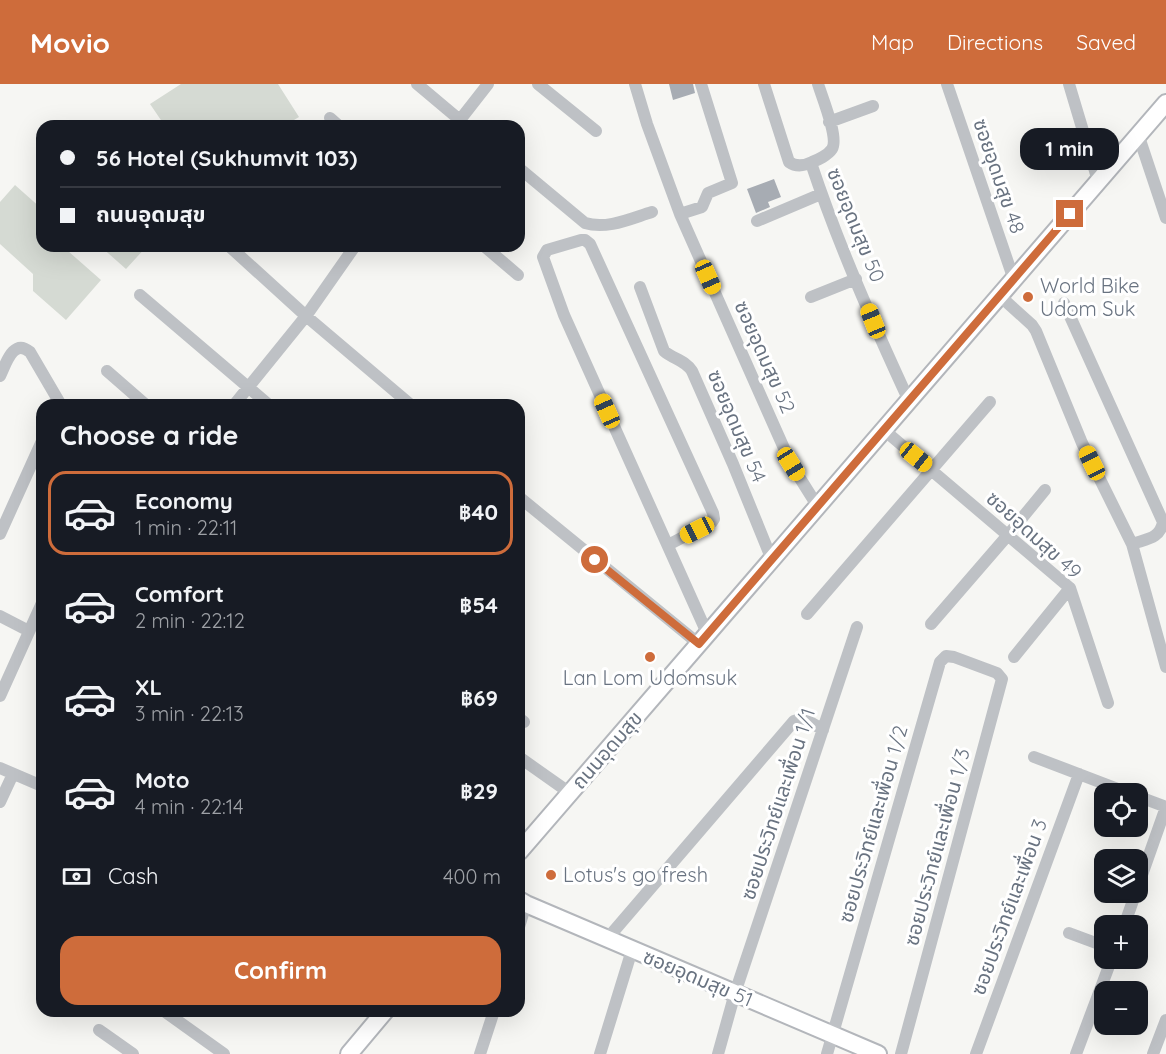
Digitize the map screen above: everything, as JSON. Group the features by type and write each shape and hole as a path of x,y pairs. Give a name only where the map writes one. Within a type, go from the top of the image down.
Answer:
{"main road":[{"name":"ถนนอุดมสุข","path":"525,845 1166,103"},
{"name":"ซอยอุดมสุข 51","path":"525,903 878,1054"},
{"path":"349,1054 380,1017"}],"street":[{"path":"417,84 457,120"},
{"path":"464,120 488,84"},
{"path":"538,84 596,131"},
{"name":"ซอยอุดมสุข 52","path":"635,84 680,214 791,464 818,507"},
{"path":"680,214 702,207 708,193 732,183 701,84"},
{"path":"764,84 789,162 801,166 829,153 834,147 834,137 818,84"},
{"name":"ซอยอุดมสุข 48","path":"947,84 1014,280"},
{"path":"1069,84 1098,181"},
{"path":"829,122 873,105"},
{"path":"1138,134 1166,218"},
{"name":"ซอยอุดมสุข 50","path":"810,163 873,321 909,401"},
{"path":"525,173 585,223 602,226 652,212"},
{"path":"757,221 821,194"},
{"path":"668,545 712,522 713,513 590,244 581,240 547,250 543,258 564,315 668,545 703,638"},
{"path":"236,252 306,316 404,399"},
{"path":"239,399 306,316 351,252"},
{"path":"491,252 518,275"},
{"path":"811,297 856,279"},
{"name":"ซอยอุดมสุข 54","path":"640,287 664,351 669,356 688,364 692,371 772,560"},
{"path":"141,295 262,399"},
{"path":"1000,296 1036,331 1082,443 1132,544 1166,667"},
{"path":"1064,303 1163,522 1162,529 1157,535 1132,544"},
{"path":"0,376 16,349 26,348 56,399"},
{"path":"107,371 139,399"},
{"path":"807,614 990,402"},
{"name":"ซอยอุดมสุข 49","path":"884,430 1070,588 1108,703"},
{"path":"0,534 36,454"},
{"path":"931,624 1045,490"},
{"path":"525,504 703,638"},
{"path":"1014,657 1070,588"},
{"path":"0,616 29,631"},
{"path":"0,696 36,616"},
{"name":"ซอยประวิทย์และเพื่อน 1/1","path":"718,1054 735,993 857,627"},
{"name":"ซอยประวิทย์และเพื่อน 1/2","path":"833,1035 940,662 946,656 975,665"},
{"name":"ซอยประวิทย์และเพื่อน 1/3","path":"901,1054 1002,679 997,673 975,665"},
{"path":"607,939 794,721 800,718 806,719 823,730"},
{"path":"1034,757 1102,783"},
{"path":"525,761 570,794"},
{"path":"0,768 36,784"},
{"path":"0,802 13,774"},
{"name":"ซอยประวิทย์และเพื่อน 3","path":"976,1054 1079,774"},
{"path":"1148,800 1166,807 1148,857"},
{"path":"1069,933 1094,942"},
{"path":"600,1054 632,950"},
{"path":"1076,1054 1108,969"},
{"path":"172,1017 224,1054"},
{"path":"480,1054 492,1017"},
{"path":"1153,1054 1166,1020"},
{"path":"99,1030 133,1054"},
{"path":"827,1054 833,1035"}],"shaded area":[{"path":"181,84 278,84 299,117 294,120 161,120 150,104"},
{"path":"15,185 36,204 36,252 69,252 101,280 66,320 33,291 33,274 0,244 0,202"},
{"path":"107,252 142,252 126,269"}],"building":[{"path":"669,84 693,84 695,93 673,100"},
{"path":"774,179 781,197 768,202 770,207 756,213 747,189"}],"place":[{"name":"World Bike Udom Suk","path":"1028,297"},
{"name":"Lan Lom Udomsuk","path":"650,657"},
{"name":"Lotus's go fresh","path":"551,875"}],"route":[{"path":"595,560 699,644 1070,214"}]}
